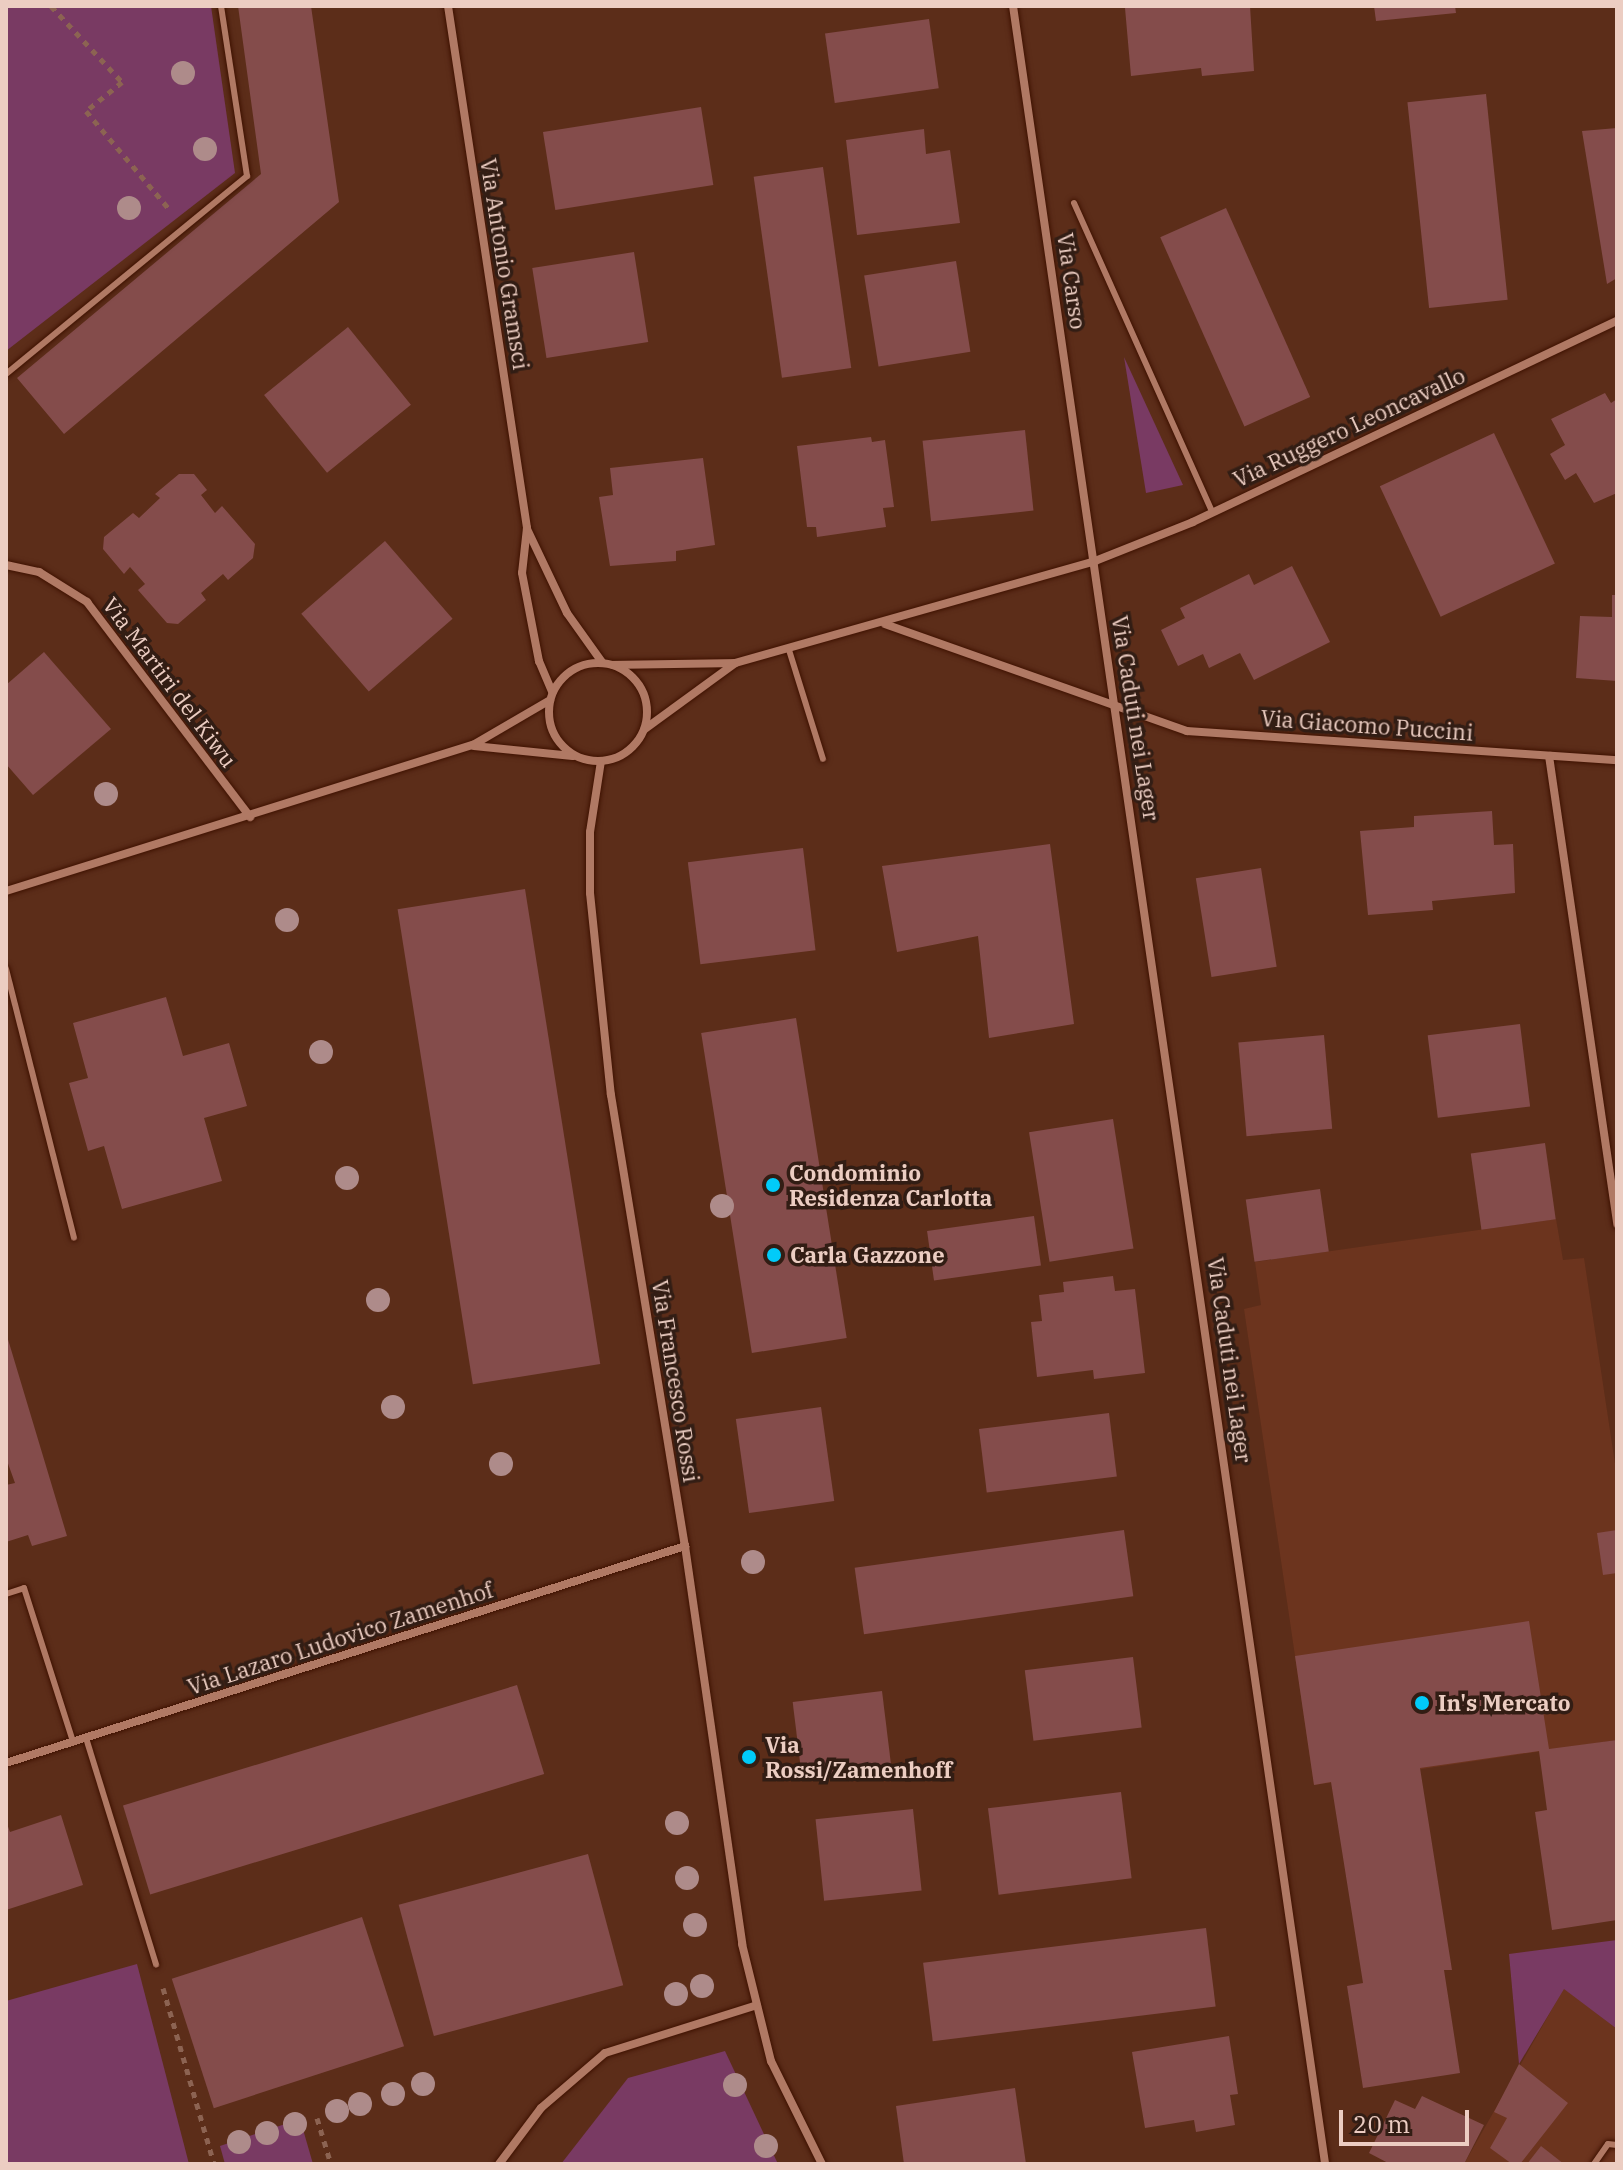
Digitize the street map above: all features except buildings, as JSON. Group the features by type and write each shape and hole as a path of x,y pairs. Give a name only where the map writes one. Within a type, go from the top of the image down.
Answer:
{"street":[{"name":"Via Antonio Gramsci","path":"448,6 527,528 522,573 539,661 551,696"},
{"name":"Via Carso","path":"1013,6 1095,561"},
{"name":"Via Ruggero Leoncavallo","path":"735,663 884,624 1095,561 1212,512 1617,321"},
{"name":"Via Antonio Gramsci","path":"527,528 567,613 602,662"},
{"name":"Via Caduti nei Lager","path":"1095,561 1325,2164"},
{"name":"Via Martiri del Kiwu","path":"6,565 39,572 87,602 250,817"},
{"name":"Via Giacomo Puccini","path":"884,624 1118,710 1187,731 1617,760"},
{"path":"6,891 473,745 551,696 569,672 602,662 613,665 735,663"},
{"path":"473,745 601,761 629,751 644,730 735,663"},
{"path":"613,665 641,687 646,701 644,730"},
{"path":"551,696 553,735 575,756"},
{"path":"1549,756 1617,1224"},
{"name":"Via Francesco Rossi","path":"601,761 590,832 590,893 611,1095 685,1546 742,1944 771,2061 822,2164"},
{"name":"Via Lazaro Ludovico Zamenhof","path":"6,1763 685,1546"},
{"path":"499,2164 541,2108 605,2053 757,2005"}],"lane":[{"path":"6,374 247,176 221,6"},
{"path":"1074,203 1212,512"},
{"path":"789,650 823,759"},
{"path":"6,969 74,1238"},
{"path":"6,1594 24,1588 73,1742"},
{"path":"86,1738 156,1964"},
{"path":"1594,2164 1608,2144 1617,2145"}],"path":[{"path":"51,6 122,82 86,111 185,227"},
{"path":"156,1964 214,2164"},
{"path":"317,2118 331,2164"}],"shaded area":[{"path":"6,6 211,6 235,173 6,351"},
{"path":"1124,357 1183,485 1146,493"},
{"path":"1556,1219 1563,1260 1584,1258 1617,1477 1617,1740 1314,1785 1244,1309 1261,1305 1255,1262"},
{"path":"1617,1940 1617,2029 1564,1989 1519,2064 1509,1954"},
{"path":"137,1964 189,2164 6,2164 6,2001"},
{"path":"1564,1988 1617,2029 1617,2164 1464,2164"},
{"path":"725,2051 778,2164 561,2164 628,2078"},
{"path":"300,2119 313,2164 225,2164 220,2146"}],"place":[{"name":"Condominio Residenza Carlotta","path":"773,1185"},
{"name":"Carla Gazzone","path":"774,1255"},
{"name":"In's Mercato","path":"1422,1703"},
{"name":"Via Rossi/Zamenhoff","path":"749,1757"}]}
